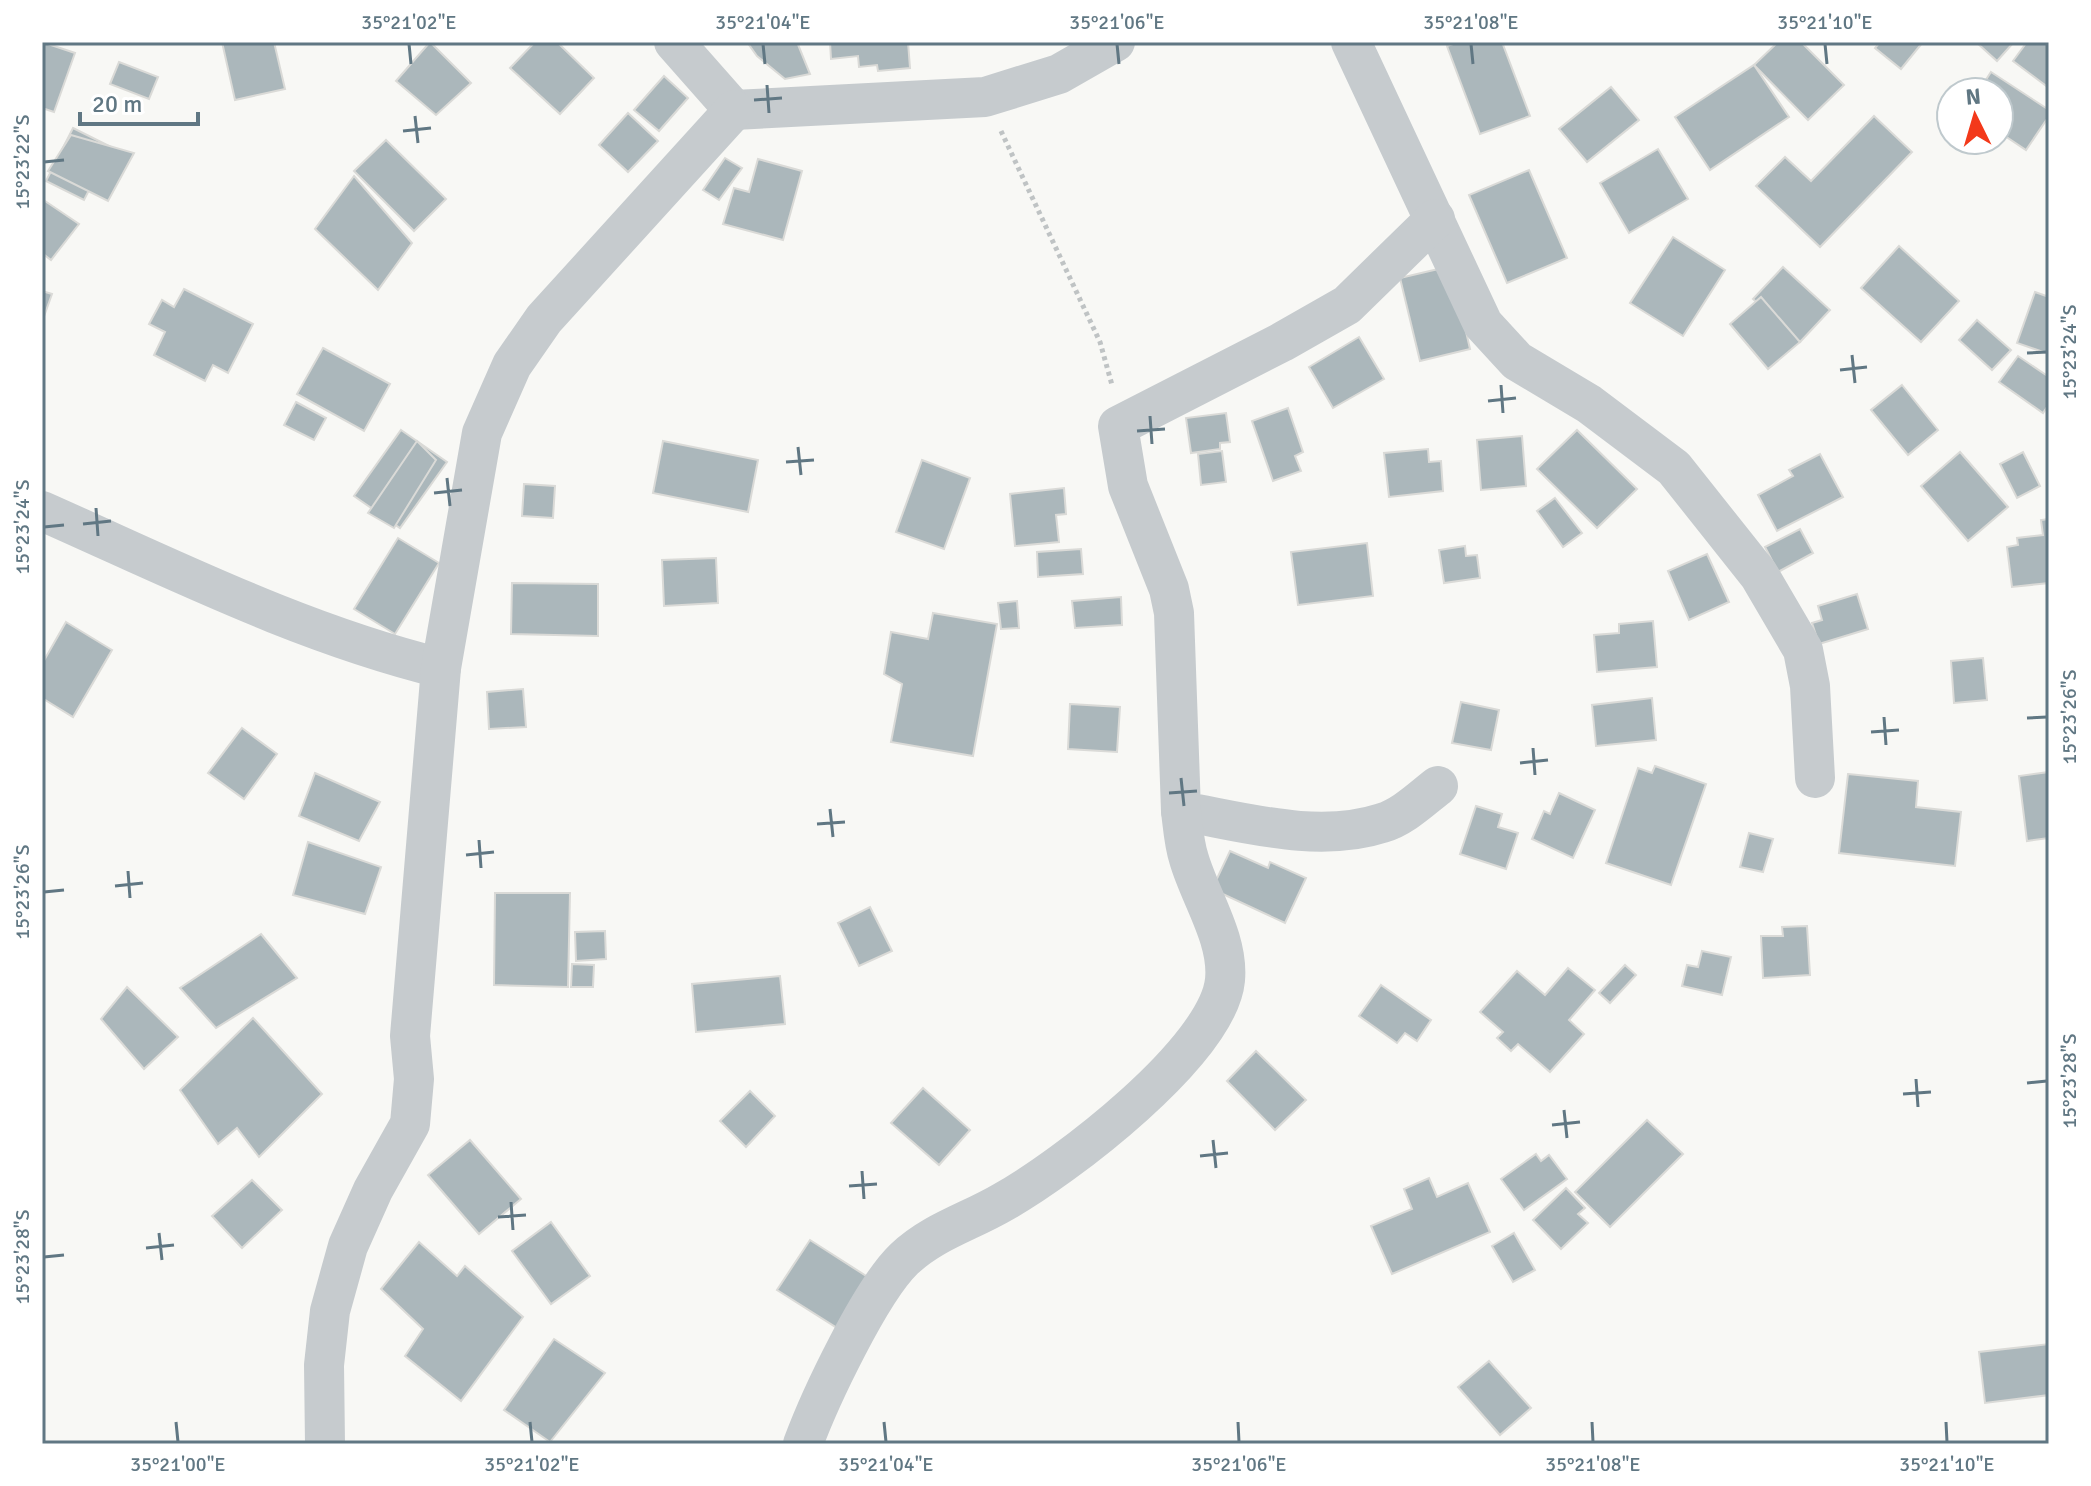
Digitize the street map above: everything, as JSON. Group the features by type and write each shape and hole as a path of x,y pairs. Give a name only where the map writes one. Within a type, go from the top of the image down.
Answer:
{"street":[{"path":"674,42 734,110"},
{"path":"325,1444 326,1337 344,1259 373,1190 410,1124 414,1079 410,1036 441,668 482,433 512,365 544,319 734,110 985,97 1059,74 1115,42"},
{"path":"1351,42 1483,324 1517,361 1589,404 1674,468 1759,575 1803,650 1810,686 1815,778"},
{"path":"803,1444 814,1415 883,1285 902,1262 943,1229 1000,1205 1040,1181 1097,1138 1157,1081 1213,1016 1224,987 1223,958 1188,857 1181,811 1174,613 1169,589 1128,486 1118,426 1347,305 1435,219"},
{"path":"42,511 321,633 373,651 441,668"},
{"path":"1181,811 1295,830 1338,830 1384,823 1438,786"}],"path":[{"path":"985,97 1100,342 1118,426"}],"building":[{"path":"42,42 75,53 54,112 42,108"},
{"path":"222,42 274,42 285,89 235,100"},
{"path":"430,42 471,83 436,115 396,81"},
{"path":"535,42 557,42 594,78 560,114 510,68"},
{"path":"747,42 797,42 810,74 785,79 757,56"},
{"path":"830,42 908,42 910,68 878,71 877,65 859,67 858,56 831,59"},
{"path":"1459,42 1502,42 1530,116 1480,134 1447,46"},
{"path":"1778,42 1801,42 1844,85 1808,120 1754,65"},
{"path":"1880,42 1923,42 1901,69 1875,48"},
{"path":"1976,42 2014,42 1997,61"},
{"path":"2027,42 2049,42 2049,88 2013,61"},
{"path":"119,62 158,77 149,99 110,84"},
{"path":"1754,65 1789,117 1710,170 1675,117"},
{"path":"664,76 688,98 659,131 634,110"},
{"path":"1611,87 1639,120 1587,162 1559,129"},
{"path":"2015,88 2049,110 2049,116 2026,150 2015,143"},
{"path":"628,113 658,141 628,172 599,145"},
{"path":"1874,116 1912,152 1820,247 1756,186 1785,157 1811,181"},
{"path":"73,128 111,147 84,200 46,181"},
{"path":"71,135 134,153 108,201 48,171"},
{"path":"386,140 446,199 414,231 354,171"},
{"path":"1658,149 1688,199 1629,233 1600,183"},
{"path":"725,158 742,168 719,200 703,190"},
{"path":"758,159 802,171 783,240 723,224 734,188 749,192"},
{"path":"1529,170 1567,258 1507,283 1469,195"},
{"path":"354,176 412,243 378,290 315,229"},
{"path":"42,199 79,224 51,260 42,253"},
{"path":"1673,237 1725,270 1683,336 1630,303"},
{"path":"1899,246 1959,301 1921,342 1861,288"},
{"path":"1451,266 1470,349 1420,361 1400,278"},
{"path":"1783,267 1830,310 1800,342 1753,299"},
{"path":"184,289 253,324 228,373 213,365 205,381 154,355 165,332 149,324 162,300 174,307"},
{"path":"42,291 52,294 42,322"},
{"path":"2035,292 2049,297 2049,354 2017,343"},
{"path":"1761,297 1800,342 1768,369 1730,324"},
{"path":"1977,320 2011,350 1992,370 1959,340"},
{"path":"1359,337 1384,379 1333,408 1309,367"},
{"path":"323,348 390,384 364,431 297,394"},
{"path":"2018,356 2049,377 2049,404 2043,413 1999,382"},
{"path":"1902,385 1938,430 1908,455 1871,410"},
{"path":"296,402 326,418 314,440 284,425"},
{"path":"1288,408 1303,452 1295,456 1301,471 1273,481 1252,421"},
{"path":"1226,413 1230,442 1220,443 1220,449 1191,453 1186,418"},
{"path":"401,430 447,462 400,528 354,496"},
{"path":"1577,430 1637,489 1597,528 1537,469"},
{"path":"1522,436 1526,486 1481,490 1477,440"},
{"path":"417,441 436,460 394,528 368,513"},
{"path":"663,441 758,460 748,512 653,493"},
{"path":"1428,449 1429,462 1441,461 1443,491 1389,497 1384,453"},
{"path":"1222,451 1226,482 1201,485 1198,454"},
{"path":"1960,452 2008,507 1968,541 1921,486"},
{"path":"2023,452 2040,486 2017,498 2000,464"},
{"path":"1820,454 1843,497 1777,531 1758,495 1793,476 1789,470"},
{"path":"922,460 970,478 944,549 896,532"},
{"path":"524,484 555,486 553,518 522,516"},
{"path":"1064,488 1066,514 1056,515 1059,542 1015,546 1010,494"},
{"path":"1555,498 1582,533 1563,547 1537,511"},
{"path":"2049,519 2049,583 2012,587 2007,547 2018,545 2017,538 2043,535 2041,520"},
{"path":"1800,529 1813,553 1778,572 1765,547"},
{"path":"398,538 439,563 395,634 354,609"},
{"path":"1367,543 1373,596 1298,605 1291,552"},
{"path":"1465,546 1466,556 1477,555 1480,578 1444,583 1439,550"},
{"path":"1081,549 1083,574 1038,577 1037,552"},
{"path":"1707,554 1729,602 1689,620 1668,571"},
{"path":"716,558 718,603 664,606 662,560"},
{"path":"512,583 598,584 598,636 511,634"},
{"path":"1857,594 1868,629 1819,644 1812,623 1822,620 1818,606"},
{"path":"1121,597 1122,625 1075,628 1072,601"},
{"path":"1017,601 1019,628 1001,629 998,603"},
{"path":"933,613 997,624 973,756 891,742 902,684 884,674 891,632 928,639"},
{"path":"1653,621 1657,667 1597,672 1594,635 1619,633 1619,624"},
{"path":"66,622 112,650 73,717 42,698 42,664"},
{"path":"1983,658 1987,700 1954,703 1951,661"},
{"path":"523,689 526,727 489,729 487,692"},
{"path":"1652,698 1656,740 1596,746 1592,705"},
{"path":"1461,702 1499,710 1491,750 1452,743"},
{"path":"1070,704 1120,707 1117,752 1068,749"},
{"path":"242,728 277,754 244,799 208,773"},
{"path":"1655,766 1706,784 1671,885 1606,863 1638,768 1652,773"},
{"path":"2049,772 2049,838 2027,841 2019,776"},
{"path":"315,773 380,802 359,841 299,816"},
{"path":"1848,774 1918,781 1916,807 1961,812 1955,866 1839,853"},
{"path":"1559,793 1595,810 1573,858 1532,839 1544,811 1550,814"},
{"path":"1476,806 1502,814 1498,827 1518,833 1506,869 1460,854"},
{"path":"1749,833 1773,839 1763,872 1740,867"},
{"path":"308,842 381,867 365,914 293,895"},
{"path":"1230,851 1268,868 1270,862 1306,878 1285,923 1212,889"},
{"path":"495,893 570,893 568,987 494,985"},
{"path":"870,907 892,951 859,966 838,923"},
{"path":"1807,926 1810,975 1763,978 1761,936 1783,936 1782,927"},
{"path":"605,931 606,959 576,961 575,932"},
{"path":"261,934 297,978 216,1028 180,988"},
{"path":"1702,951 1731,957 1722,995 1682,986 1687,965 1698,967"},
{"path":"572,964 594,965 593,987 571,987"},
{"path":"1625,965 1636,975 1610,1003 1599,993"},
{"path":"1568,968 1595,990 1569,1020 1584,1034 1550,1072 1518,1044 1511,1051 1497,1038 1503,1032 1480,1012 1517,971 1545,995"},
{"path":"780,976 785,1024 696,1032 692,984"},
{"path":"1381,985 1431,1020 1417,1041 1405,1033 1397,1043 1359,1016"},
{"path":"127,987 178,1037 144,1069 101,1019"},
{"path":"253,1018 322,1094 259,1157 237,1128 218,1144 180,1090"},
{"path":"1256,1051 1306,1100 1275,1130 1227,1081"},
{"path":"923,1088 970,1130 939,1165 891,1123"},
{"path":"750,1091 775,1116 746,1147 720,1121"},
{"path":"1647,1120 1683,1154 1610,1227 1575,1192"},
{"path":"470,1140 521,1199 479,1234 428,1175"},
{"path":"1536,1154 1541,1161 1549,1155 1567,1179 1524,1210 1501,1179"},
{"path":"1429,1178 1437,1197 1468,1183 1490,1232 1392,1274 1371,1226 1412,1209 1404,1189"},
{"path":"252,1180 282,1210 242,1248 212,1216"},
{"path":"1566,1188 1585,1208 1578,1214 1588,1223 1561,1249 1533,1220"},
{"path":"551,1222 590,1276 551,1304 512,1251"},
{"path":"1514,1233 1535,1270 1513,1282 1492,1246"},
{"path":"810,1240 874,1281 842,1331 777,1290"},
{"path":"419,1242 457,1276 465,1266 523,1317 461,1401 405,1356 423,1329 381,1289"},
{"path":"554,1339 605,1373 550,1442 504,1410"},
{"path":"2049,1344 2049,1395 1985,1403 1979,1352"},
{"path":"1489,1361 1531,1408 1500,1435 1458,1387"}]}
